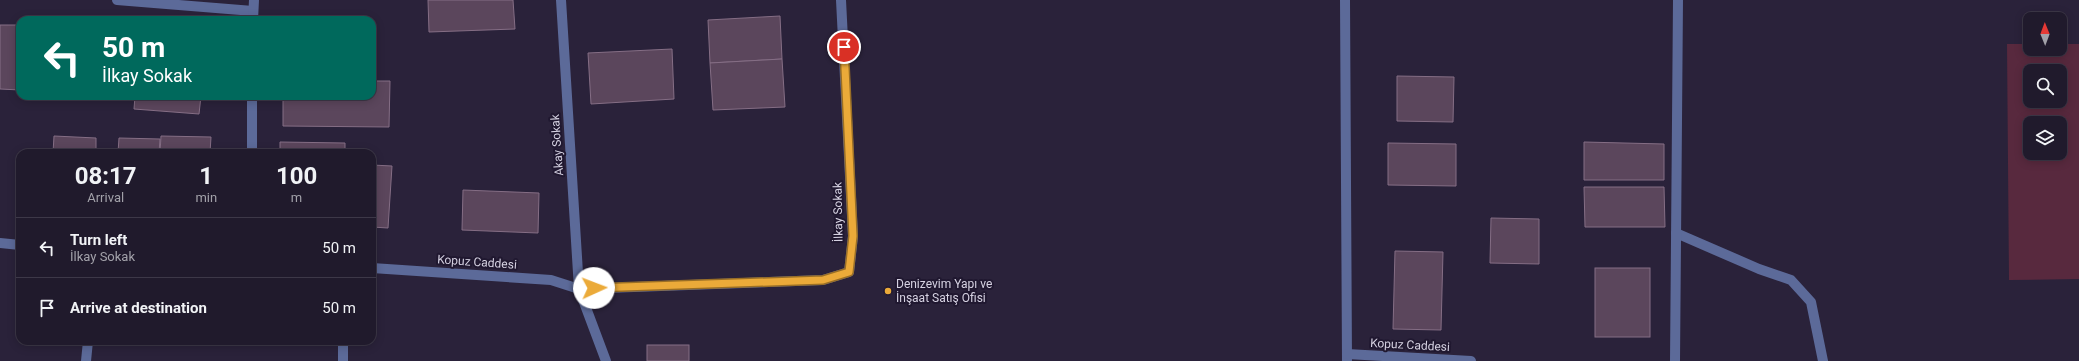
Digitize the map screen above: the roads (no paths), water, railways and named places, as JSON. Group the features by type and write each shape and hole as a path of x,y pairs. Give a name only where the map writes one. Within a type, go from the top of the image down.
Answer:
{"street":[{"path":"117,0 253,16 254,0"},
{"name":"Akay Sokak","path":"561,0 579,288 606,361"},
{"name":"İlkay Sokak","path":"579,288 823,280 849,272 853,236 841,0"},
{"path":"1345,0 1347,358"},
{"path":"1676,361 1678,0"},
{"path":"252,100 252,149"},
{"path":"1676,233 1760,269 1791,280 1811,302 1823,361"},
{"path":"0,244 16,245"},
{"name":"Kopuz Caddesi","path":"376,268 550,280 579,288"},
{"path":"86,361 88,345"},
{"path":"343,345 343,361"},
{"name":"Kopuz Caddesi","path":"1347,358 1471,361"}],"place":[{"name":"Denizevim Yapı ve İnşaat Satış Ofisi","path":"888,291"}]}
